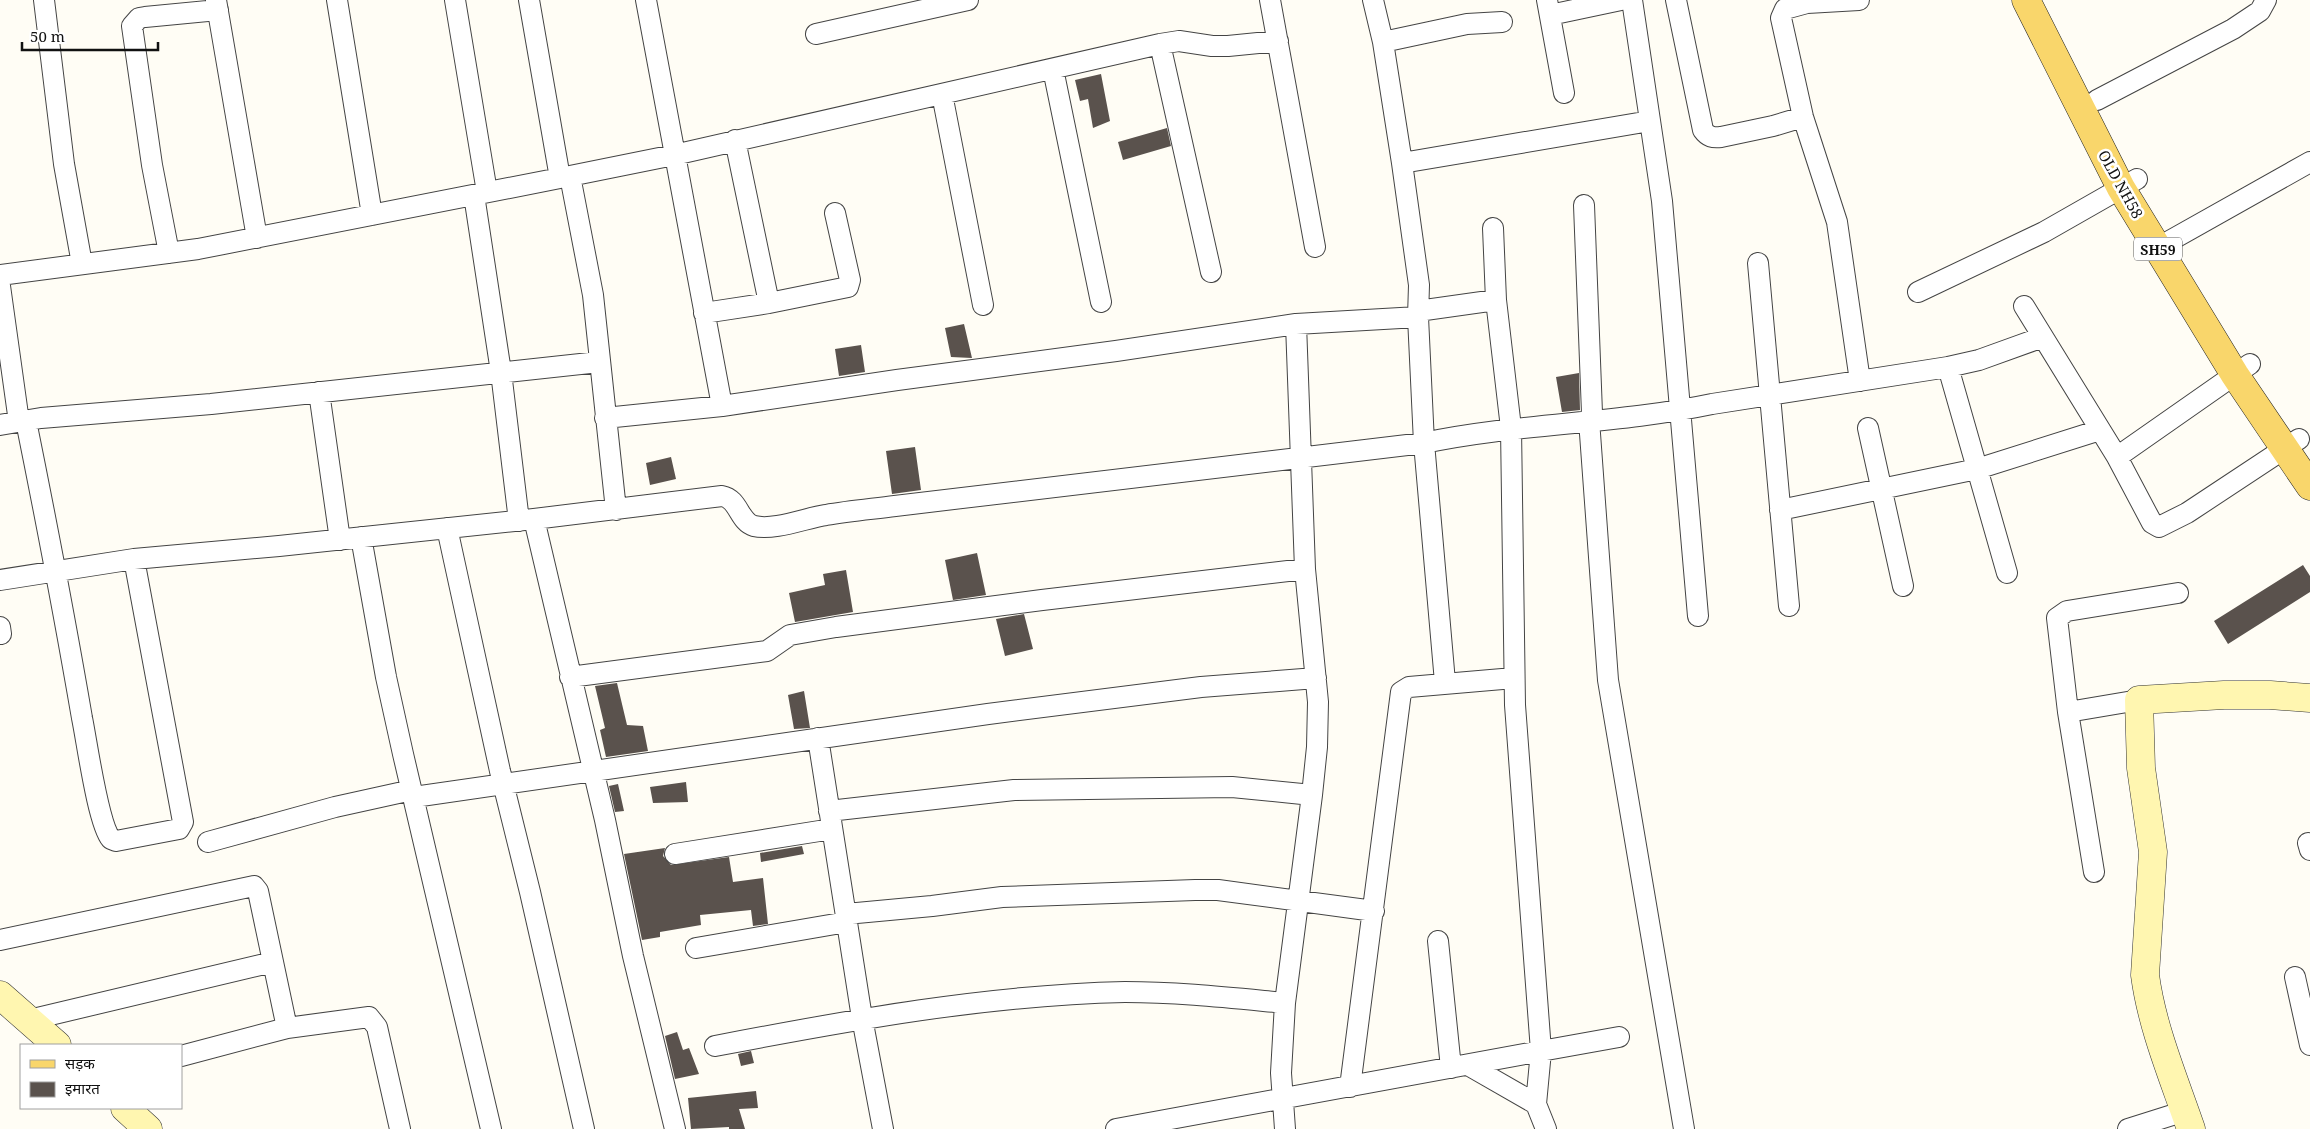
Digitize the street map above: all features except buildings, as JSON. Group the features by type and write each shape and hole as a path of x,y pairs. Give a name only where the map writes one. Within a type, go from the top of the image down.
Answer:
{"main road":[{"name":"OLD NH58","path":"2026,0 2129,184 2243,370 2298,448 2310,486"},
{"name":"OLD NH58","path":"2047,0 2097,100 2129,184"}],"street":[{"path":"44,0 64,164 82,264"},
{"path":"337,0 372,215"},
{"path":"455,0 480,194 500,372 526,520 570,677 593,771 633,956 675,1129"},
{"path":"529,0 565,177 593,295 616,510"},
{"path":"646,0 722,406"},
{"path":"816,34 968,0"},
{"path":"1270,0 1315,247"},
{"path":"1373,0 1383,42 1419,285 1418,314 1424,443 1445,682"},
{"path":"1564,93 1548,8 1621,0"},
{"path":"1632,0 1662,201 1698,616"},
{"path":"1676,0 1705,133 1714,138 1721,137 1773,126 1803,117"},
{"path":"1859,0 1807,3 1789,8 1782,13 1780,18 1803,117 1837,222 1860,381"},
{"path":"2097,100 2233,29 2260,11 2266,0"},
{"path":"169,253 152,165 132,26 139,18 144,17 217,5 257,238"},
{"path":"1383,42 1467,24 1502,22"},
{"path":"0,275 169,253 257,238 480,194 674,155 1160,44 1179,41 1212,46 1228,46 1278,40"},
{"path":"1160,44 1211,272"},
{"path":"1053,69 1101,302"},
{"path":"942,94 983,305"},
{"path":"1402,163 1650,121"},
{"path":"735,140 769,303"},
{"path":"2165,243 2310,162"},
{"path":"1918,292 2044,232 2129,184"},
{"path":"1584,205 1592,413 1589,420 1608,680 1684,1129"},
{"path":"704,313 769,303 842,289 850,285 835,213"},
{"path":"1493,228 1496,300 1511,428 1514,678 1541,1051 1536,1104 1546,1129"},
{"path":"1758,263 1789,606"},
{"path":"0,286 15,423 56,571 89,753 105,828 111,839 116,841 179,829 183,822 134,559"},
{"path":"605,418 722,406 1296,324 1418,314 1496,300"},
{"path":"2024,306 2117,457 2149,517 2158,527 2187,513 2298,448"},
{"path":"1286,1129 1281,1073 1285,1003 1317,747 1316,678 1305,569 1299,457 1296,324"},
{"path":"0,580 134,559 361,538 616,510 722,496 728,497 734,502 749,524 768,526 826,514 1424,443 1511,428 1681,410 1948,367 1979,360 2043,337"},
{"path":"15,423 600,362"},
{"path":"1948,367 2007,574"},
{"path":"2117,457 2243,370"},
{"path":"319,392 340,540"},
{"path":"1868,428 1904,586"},
{"path":"1780,510 1978,470 2100,430"},
{"path":"447,528 503,783 584,1129"},
{"path":"361,538 386,677 490,1129"},
{"path":"570,677 767,651 790,635 836,627 1305,569"},
{"path":"2094,872 2068,712 2057,625 2058,615 2067,611 2178,593"},
{"path":"208,842 335,807 413,794 1201,687 1316,678"},
{"path":"1350,1087 1401,692 1409,686 1514,678"},
{"path":"2068,712 2138,700 2224,695 2270,694 2310,698"},
{"path":"2128,1129 2188,1120 2165,1055 2145,975 2153,852 2141,768 2138,700"},
{"path":"818,738 862,1018 883,1129"},
{"path":"675,854 831,820 1014,790 1232,788 1312,795"},
{"path":"0,940 254,886 258,891 287,1028"},
{"path":"696,948 846,918 1002,897 1218,890 1374,911"},
{"path":"1438,941 1459,1066"},
{"path":"29,1020 273,962"},
{"path":"2295,977 2310,1045"},
{"path":"715,1046 862,1018 1004,1000 1126,992 1184,994 1285,1003"},
{"path":"0,995 56,1044"},
{"path":"182,1056 287,1028 369,1017 377,1027 400,1129"},
{"path":"1116,1129 1619,1037"},
{"path":"1459,1066 1536,1104"},
{"path":"126,1109 148,1129"}]}
